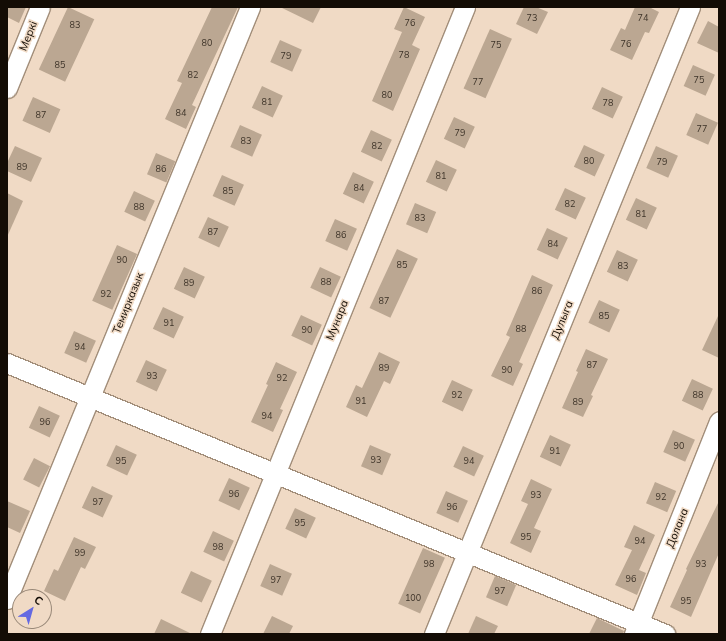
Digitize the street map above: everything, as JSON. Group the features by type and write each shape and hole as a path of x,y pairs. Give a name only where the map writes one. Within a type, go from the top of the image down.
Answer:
{"street":[{"name":"Меркі","path":"7,88 40,7"},
{"name":"Темирказык","path":"7,599 250,7"},
{"name":"Мунара","path":"210,634 465,7"},
{"name":"Дулыга","path":"434,634 690,7"},
{"path":"7,363 468,552 636,628 665,634"},
{"name":"Долана","path":"636,628 719,421"}],"building":[{"path":"7,7 26,7 19,23 7,17"},
{"path":"68,7 94,19 65,82 39,70"},
{"path":"212,7 238,7 192,105 196,107 186,129 165,119 182,83 177,81"},
{"path":"280,7 321,7 313,23"},
{"path":"404,7 425,17 412,45 420,49 393,111 372,101 402,32 394,29"},
{"path":"524,7 536,7 548,12 537,34 516,24"},
{"path":"635,7 649,7 659,12 649,33 645,32 632,60 610,50 621,28 625,30"},
{"path":"708,21 719,27 719,53 697,43"},
{"path":"490,29 512,39 485,98 464,88"},
{"path":"280,40 302,50 292,72 270,62"},
{"path":"693,65 715,75 706,96 684,86"},
{"path":"262,86 283,96 273,117 252,108"},
{"path":"602,87 623,97 613,118 592,109"},
{"path":"33,97 60,109 50,133 22,121"},
{"path":"696,113 718,123 708,145 686,135"},
{"path":"454,117 475,127 465,148 444,139"},
{"path":"240,125 262,135 252,157 230,147"},
{"path":"371,130 392,140 382,161 361,152"},
{"path":"584,145 605,155 595,176 574,167"},
{"path":"15,146 42,158 31,182 7,171 7,163"},
{"path":"656,146 678,156 668,178 646,168"},
{"path":"156,153 175,161 166,182 147,174"},
{"path":"436,160 457,170 447,191 426,182"},
{"path":"353,172 374,182 364,203 343,194"},
{"path":"222,175 244,185 235,206 213,196"},
{"path":"565,188 586,198 576,219 555,210"},
{"path":"134,191 155,201 145,222 124,212"},
{"path":"7,193 23,201 7,237"},
{"path":"636,198 657,208 647,229 626,220"},
{"path":"415,203 436,212 427,233 406,224"},
{"path":"208,217 229,227 219,248 198,238"},
{"path":"335,219 357,229 347,251 325,241"},
{"path":"547,228 568,238 558,259 537,250"},
{"path":"117,245 137,254 112,310 92,301"},
{"path":"397,249 418,259 390,318 370,308"},
{"path":"617,250 638,260 628,281 607,272"},
{"path":"184,267 205,277 195,298 174,289"},
{"path":"320,267 341,277 331,298 310,288"},
{"path":"532,275 553,285 519,362 523,364 513,386 491,376 510,337 506,335"},
{"path":"599,300 620,310 609,332 588,323"},
{"path":"163,307 184,317 174,338 153,329"},
{"path":"719,314 719,358 702,350"},
{"path":"301,315 322,325 312,346 291,336"},
{"path":"74,331 96,341 86,363 64,353"},
{"path":"586,349 608,359 591,395 593,396 583,417 562,408 578,372 576,371"},
{"path":"379,352 400,362 390,384 384,381 367,417 346,407 356,385 362,388"},
{"path":"146,360 167,370 157,391 136,382"},
{"path":"276,362 297,372 280,409 283,410 273,432 251,422 268,385 266,384"},
{"path":"692,379 713,389 703,410 682,401"},
{"path":"452,380 473,390 463,411 442,402"},
{"path":"39,406 60,416 50,437 29,428"},
{"path":"673,430 695,440 685,462 663,452"},
{"path":"550,435 571,445 561,466 540,457"},
{"path":"116,445 137,455 127,476 106,466"},
{"path":"370,445 391,454 382,475 361,466"},
{"path":"463,446 484,456 474,477 453,467"},
{"path":"34,458 50,466 39,488 23,479"},
{"path":"229,478 250,488 239,510 218,501"},
{"path":"531,479 552,489 534,528 541,531 531,553 510,543 528,504 521,501"},
{"path":"655,482 676,491 667,512 646,503"},
{"path":"92,486 113,496 103,517 82,508"},
{"path":"446,491 468,501 458,523 436,513"},
{"path":"7,501 30,511 20,533 7,527"},
{"path":"719,501 719,553 691,617 670,607 687,570 686,569"},
{"path":"295,508 316,518 306,539 285,529"},
{"path":"634,525 655,535 639,570 646,573 637,595 615,585 632,550 624,547"},
{"path":"213,531 234,541 224,562 203,552"},
{"path":"74,537 96,547 85,569 81,567 65,601 52,595 52,589 45,589 54,569 58,571"},
{"path":"423,548 445,558 420,613 398,604"},
{"path":"270,564 292,574 282,596 260,586"},
{"path":"191,571 212,581 202,602 181,593"},
{"path":"495,576 516,585 507,606 486,597"},
{"path":"272,616 293,626 289,634 263,634"},
{"path":"476,616 498,626 494,634 468,634"},
{"path":"597,618 624,631 623,634 589,634"},
{"path":"161,619 192,634 154,634"}]}
